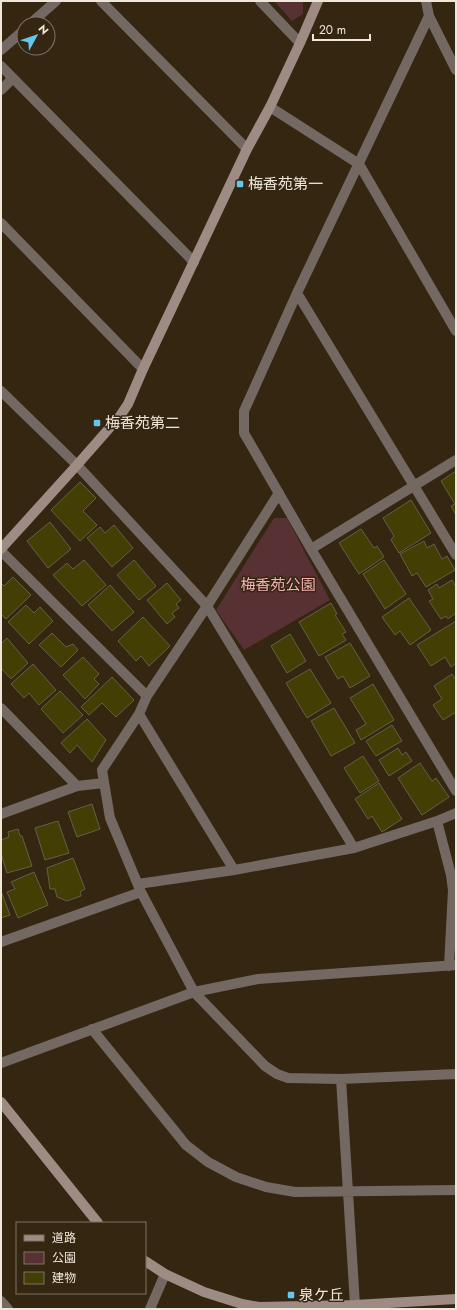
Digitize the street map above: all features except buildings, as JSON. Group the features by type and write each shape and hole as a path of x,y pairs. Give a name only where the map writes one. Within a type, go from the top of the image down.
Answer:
{"street":[{"path":"39,16 56,1"},
{"path":"101,1 247,150"},
{"path":"260,1 300,43"},
{"path":"147,696 1,550 120,416 128,404 143,369 247,150 270,108 318,1"},
{"path":"426,1 429,16 456,70"},
{"path":"429,16 297,293 244,411 244,433 311,549 456,791"},
{"path":"1,50 16,37"},
{"path":"1,66 194,262"},
{"path":"1,90 13,78"},
{"path":"270,108 359,164 456,331"},
{"path":"1,223 143,369"},
{"path":"297,293 415,485 456,555"},
{"path":"1,391 77,465 207,606 354,848"},
{"path":"311,549 456,460"},
{"path":"279,493 207,606 147,696 139,714 102,770 110,818 139,888 194,992 265,1066 277,1074 288,1078 340,1079 456,1074"},
{"path":"1,708 77,786"},
{"path":"139,714 234,870"},
{"path":"1,814 77,786 104,783"},
{"path":"1,942 139,888 354,848 437,821 456,813"},
{"path":"1,1063 194,992 258,979 452,966 453,890 451,875 437,821"},
{"path":"92,1029 186,1145 208,1162 236,1177 266,1187 295,1192 456,1190"},
{"path":"340,1079 349,1192 355,1305"},
{"path":"1,1102 97,1222"},
{"path":"146,1262 166,1274 204,1292 259,1307 355,1305 394,1306 456,1299"},
{"path":"150,1309 166,1274"},
{"path":"1,1301 8,1309"}],"green space":[{"path":"274,1 303,1 303,14 292,21"},
{"name":"梅香苑公園","path":"274,518 287,518 330,600 244,650 216,610"}],"place":[{"name":"梅香苑第一","path":"240,184"},
{"name":"梅香苑第二","path":"97,423"},
{"name":"泉ケ丘","path":"291,1295"}]}
